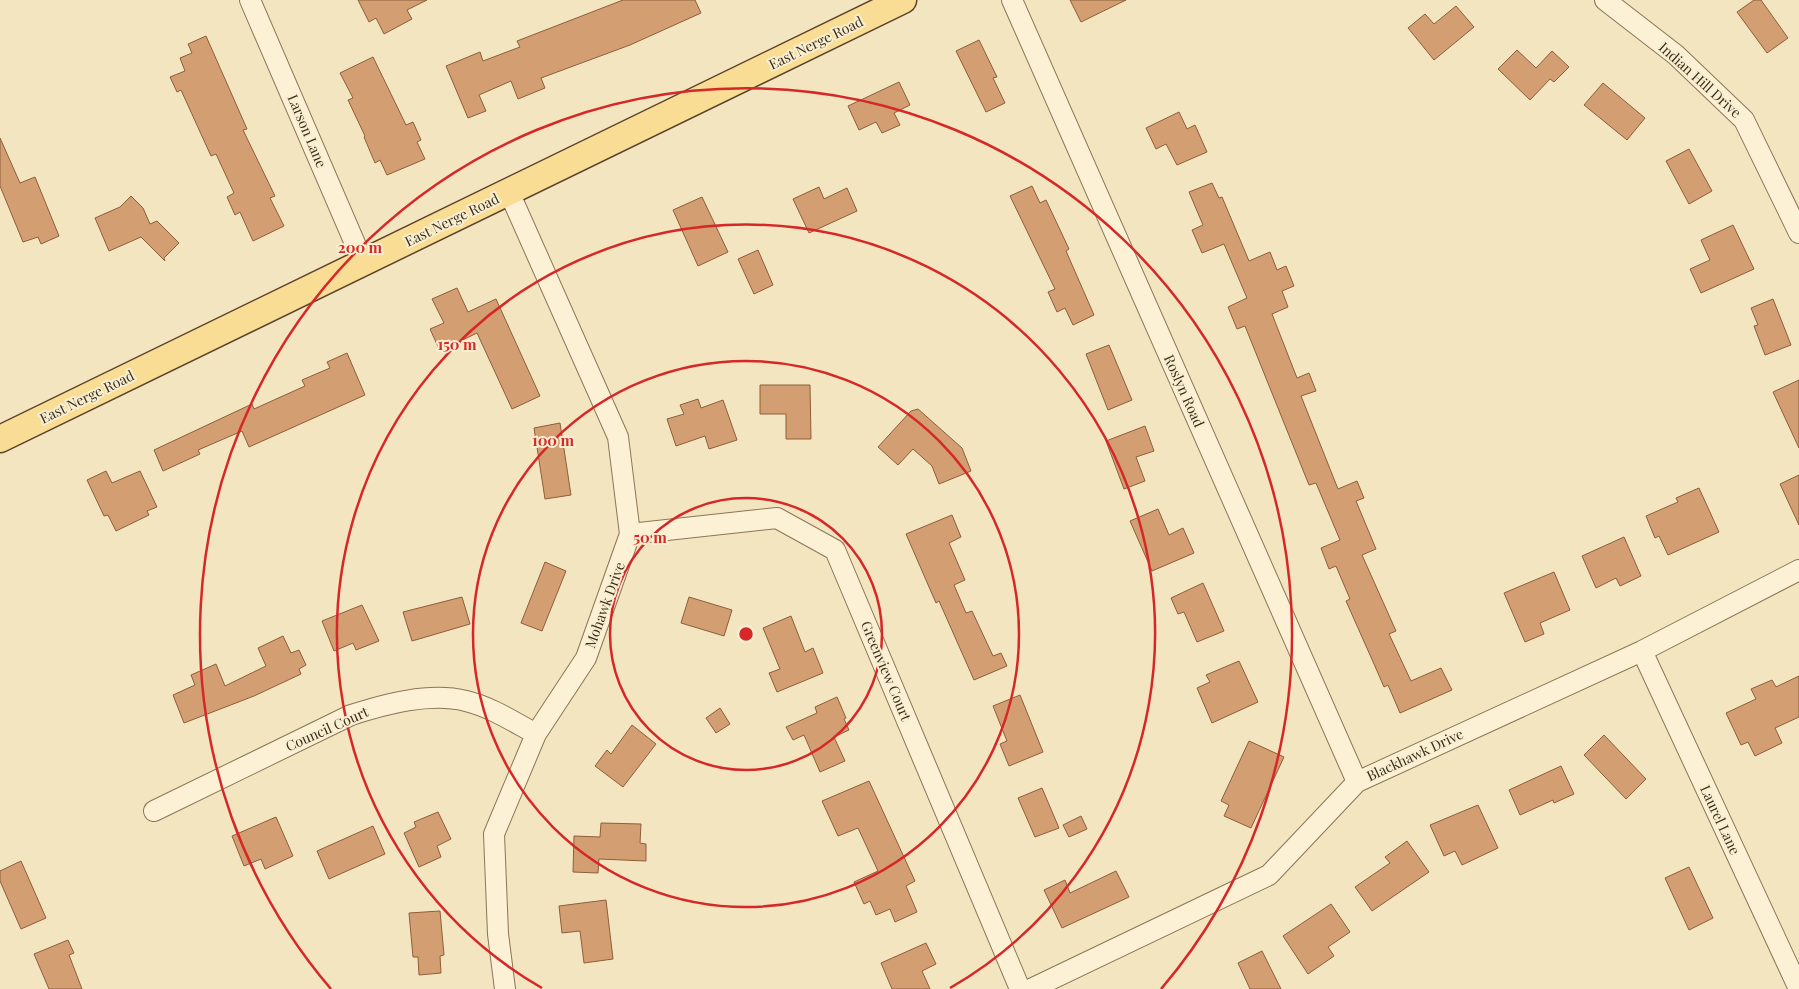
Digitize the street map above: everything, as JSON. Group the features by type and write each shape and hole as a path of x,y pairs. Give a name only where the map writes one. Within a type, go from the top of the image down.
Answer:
{"main road":[{"name":"East Nerge Road","path":"0,439 903,0"}],"street":[{"name":"Larson Lane","path":"250,0 363,262"},
{"name":"Roslyn Road","path":"1012,0 1357,782"},
{"name":"Indian Hill Drive","path":"1605,0 1676,55 1744,120 1799,233"},
{"name":"Mohawk Drive","path":"505,989 498,934 494,834 536,734 586,658 630,534 618,437 509,192"},
{"name":"Greenview Court","path":"630,534 777,518 835,550 1020,989"},
{"name":"Blackhawk Drive","path":"1031,989 1269,875 1357,782 1642,651 1799,570"},
{"name":"Laurel Lane","path":"1642,651 1799,989"},
{"name":"Council Court","path":"154,811 351,716 371,709 439,698 466,701 494,712 536,734"}],"building":[{"path":"358,0 427,0 407,10 412,19 384,34 376,18 369,22"},
{"path":"623,0 695,0 701,13 630,45 541,78 545,88 518,99 511,81 479,95 486,111 468,118 446,66 480,52 483,61 520,47 517,41"},
{"path":"1070,0 1126,0 1081,22"},
{"path":"1754,0 1761,0 1788,38 1767,53 1737,12"},
{"path":"1456,6 1474,27 1434,60 1408,28 1425,14 1434,24"},
{"path":"206,36 247,129 243,130 275,196 270,198 284,226 253,241 240,212 235,215 227,197 234,193 216,154 211,156 181,90 177,92 170,77 185,71 180,58 192,53 188,44"},
{"path":"979,40 997,77 993,78 1005,103 986,112 956,51"},
{"path":"1517,50 1536,68 1552,51 1569,67 1554,82 1550,79 1530,100 1498,69"},
{"path":"373,57 406,125 413,122 421,140 417,142 425,159 387,175 380,160 375,163 348,100 353,98 340,73"},
{"path":"899,82 910,105 894,113 900,125 882,133 876,122 859,130 848,106"},
{"path":"1603,83 1645,118 1627,140 1584,105"},
{"path":"1179,112 1187,129 1195,125 1207,152 1177,165 1166,144 1156,149 1146,128"},
{"path":"0,138 20,183 35,177 59,236 41,244 38,237 23,242 0,186"},
{"path":"1689,149 1712,191 1689,204 1666,161"},
{"path":"1212,183 1219,198 1222,197 1249,261 1270,252 1277,270 1286,266 1294,286 1282,291 1288,307 1272,314 1297,378 1309,373 1316,391 1301,396 1338,489 1357,481 1364,498 1356,501 1376,549 1362,555 1396,631 1389,634 1411,681 1441,668 1452,690 1400,713 1388,685 1384,687 1346,601 1350,599 1336,566 1329,569 1321,548 1340,540 1316,483 1309,485 1245,326 1237,329 1228,307 1247,298 1224,244 1202,253 1192,230 1203,225 1189,192"},
{"path":"1032,186 1040,203 1046,200 1069,249 1066,251 1094,315 1073,325 1065,308 1057,312 1048,292 1055,289 1010,196"},
{"path":"819,187 824,199 847,188 857,211 809,233 793,199"},
{"path":"131,196 143,208 150,224 157,221 179,243 164,258 165,261 141,237 109,251 95,218 120,207"},
{"path":"702,197 728,252 698,266 673,210"},
{"path":"1733,225 1754,269 1701,293 1690,269 1710,260 1701,240"},
{"path":"758,250 773,285 754,294 738,259"},
{"path":"457,288 468,312 496,299 540,396 512,409 477,333 440,351 430,329 444,323 432,299"},
{"path":"1773,299 1791,345 1765,355 1754,326 1758,325 1751,308"},
{"path":"1109,345 1132,400 1108,410 1086,354"},
{"path":"347,353 365,395 249,447 242,431 198,450 200,454 163,471 154,450 252,404 254,409 305,386 302,380 330,368 327,362"},
{"path":"1799,380 1799,448 1773,392"},
{"path":"760,385 810,385 811,439 786,439 786,414 760,414"},
{"path":"698,399 701,408 723,400 737,440 709,449 705,436 676,446 667,419 684,414 680,405"},
{"path":"918,409 962,448 971,471 939,484 932,466 913,449 898,465 878,447 911,411"},
{"path":"560,423 571,495 545,499 534,428"},
{"path":"1145,426 1154,451 1136,457 1145,481 1124,489 1106,441"},
{"path":"106,471 112,483 140,471 157,507 147,511 149,515 116,531 108,515 104,516 87,480"},
{"path":"1799,475 1799,525 1780,484"},
{"path":"1699,488 1719,532 1668,555 1659,536 1655,538 1646,516 1678,502 1676,498"},
{"path":"1158,509 1169,535 1183,528 1194,553 1152,571 1130,521"},
{"path":"952,515 961,537 949,543 965,580 954,585 966,613 972,611 993,656 1001,653 1007,666 974,680 939,601 936,603 906,534"},
{"path":"1624,537 1641,576 1620,586 1616,578 1596,588 1582,556"},
{"path":"545,562 566,571 542,631 521,623"},
{"path":"1554,572 1570,610 1540,623 1544,634 1525,642 1504,593"},
{"path":"1203,583 1224,631 1197,642 1184,612 1178,614 1171,598"},
{"path":"462,597 470,624 412,641 403,612"},
{"path":"689,597 732,610 724,636 681,623"},
{"path":"362,605 379,641 356,650 353,643 334,651 322,621"},
{"path":"791,616 805,652 813,648 823,673 777,692 769,673 780,669 763,628"},
{"path":"283,636 291,653 299,650 306,665 299,669 301,674 254,696 184,723 173,695 195,685 191,675 216,664 225,686 266,666 258,648"},
{"path":"1239,661 1258,702 1212,723 1197,688 1210,682 1206,675"},
{"path":"1799,676 1799,717 1775,728 1782,743 1755,756 1748,742 1741,745 1726,713 1756,699 1751,689 1772,680 1776,687"},
{"path":"1020,695 1043,752 1009,766 1000,744 1007,741 993,706"},
{"path":"837,697 849,730 834,737 845,761 820,772 804,735 793,740 786,727 817,713 815,707"},
{"path":"720,708 730,724 716,733 706,718"},
{"path":"632,725 656,744 623,787 595,766 607,750 611,754"},
{"path":"1604,735 1646,779 1626,799 1584,755"},
{"path":"1249,741 1284,757 1251,828 1224,816 1229,805 1221,801"},
{"path":"1561,766 1574,794 1554,803 1553,800 1520,815 1509,790"},
{"path":"869,781 915,881 906,886 917,912 895,922 890,909 876,915 870,901 864,904 854,882 878,871 858,828 838,836 822,801"},
{"path":"1042,788 1059,828 1035,837 1018,798"},
{"path":"1478,805 1498,848 1462,865 1455,851 1444,856 1430,825"},
{"path":"438,812 451,839 437,846 441,857 419,867 404,833 416,827 414,822"},
{"path":"1081,816 1087,829 1069,837 1063,825"},
{"path":"276,817 293,856 265,869 261,859 244,866 232,836"},
{"path":"601,823 641,824 640,843 646,844 646,861 599,859 598,873 573,872 574,836 600,837"},
{"path":"373,826 385,854 329,879 317,851"},
{"path":"1407,841 1429,872 1372,911 1355,887 1390,863 1385,857"},
{"path":"21,861 46,918 21,929 0,881 0,871"},
{"path":"1689,867 1713,918 1689,930 1665,878"},
{"path":"1116,871 1129,897 1062,928 1044,890 1065,880 1070,893"},
{"path":"606,900 613,959 584,963 580,931 562,933 559,906"},
{"path":"1331,904 1350,932 1328,947 1334,956 1308,974 1283,936"},
{"path":"440,911 444,955 440,956 441,973 419,975 418,957 413,957 409,913"},
{"path":"68,940 74,953 69,955 82,989 49,989 34,954"},
{"path":"926,943 936,964 922,971 930,989 892,989 881,963"},
{"path":"1262,951 1281,989 1250,989 1238,963"}]}
